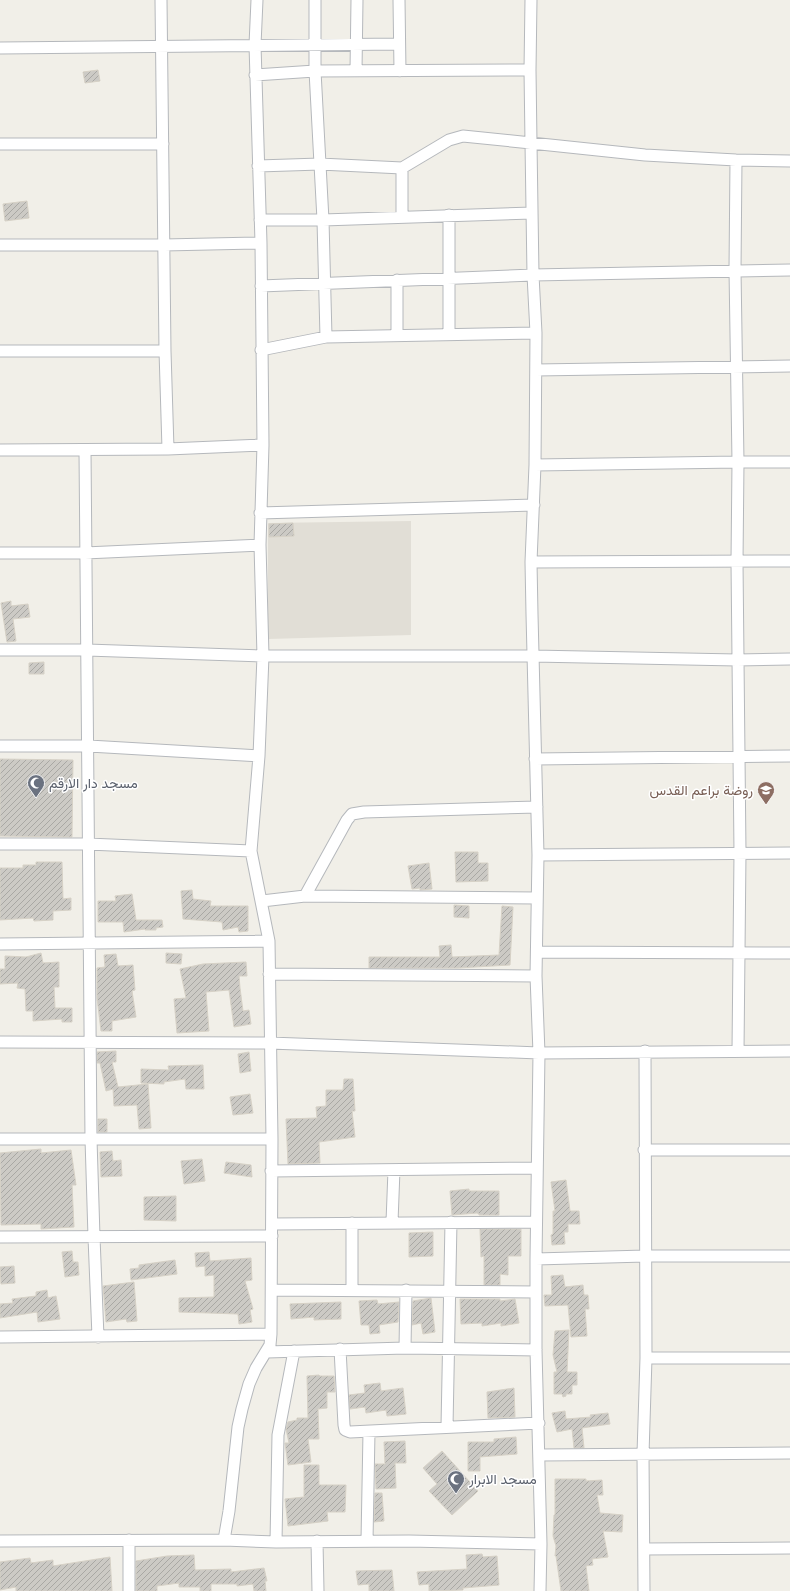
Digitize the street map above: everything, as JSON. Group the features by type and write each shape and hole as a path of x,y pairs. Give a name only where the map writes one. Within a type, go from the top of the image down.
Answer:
{"street":[{"path":"161,0 165,351 168,450"},
{"path":"224,1540 229,1511 238,1427 249,1384 256,1368 267,1352 271,1334 272,1290 272,1139 269,941 251,851 259,756 263,656 260,545 263,445 261,243 255,75 257,0"},
{"path":"315,0 315,71 323,220 326,337"},
{"path":"356,71 357,0"},
{"path":"399,0 400,71"},
{"path":"531,0 530,70 532,213 536,333 535,465 531,562 538,855 536,976 539,1054 536,1222 536,1350 540,1455 540,1591"},
{"path":"0,48 399,44"},
{"path":"255,75 315,71 530,70"},
{"path":"258,166 320,164 402,168 448,140 463,136 645,155 736,160 790,161"},
{"path":"0,144 163,144"},
{"path":"736,160 734,270 738,462 736,562 740,853 738,1051"},
{"path":"402,168 402,217"},
{"path":"260,220 323,220 532,213"},
{"path":"449,215 449,334"},
{"path":"0,245 164,245 261,243"},
{"path":"261,286 533,275 790,270"},
{"path":"397,280 397,335"},
{"path":"261,350 326,337 536,333"},
{"path":"0,351 165,351"},
{"path":"536,370 790,366"},
{"path":"0,450 168,450 263,445"},
{"path":"85,451 85,553 89,746 88,844 90,1043 94,1237 98,1337"},
{"path":"535,465 790,462"},
{"path":"260,513 534,505"},
{"path":"0,553 85,553 260,545"},
{"path":"531,562 790,561"},
{"path":"0,650 87,650 263,656 533,656 737,660 790,659"},
{"path":"0,746 89,746 259,756"},
{"path":"535,760 790,756"},
{"path":"304,896 347,820 352,814 364,812 537,807"},
{"path":"0,844 88,844 251,851"},
{"path":"538,855 790,853"},
{"path":"262,901 304,896 537,898"},
{"path":"0,944 269,941"},
{"path":"537,952 790,953"},
{"path":"269,974 536,976"},
{"path":"0,1042 270,1043 539,1054 790,1050"},
{"path":"644,1591 643,1454 646,1358 644,1150 645,1052"},
{"path":"0,1139 272,1139"},
{"path":"644,1150 790,1150"},
{"path":"271,1171 537,1168"},
{"path":"392,1222 394,1170"},
{"path":"446,1427 451,1222"},
{"path":"272,1224 536,1222"},
{"path":"352,1223 352,1290"},
{"path":"0,1237 272,1236"},
{"path":"536,1259 645,1256 790,1256"},
{"path":"272,1290 536,1292"},
{"path":"405,1348 406,1290"},
{"path":"0,1337 271,1334"},
{"path":"267,1352 405,1348 536,1350"},
{"path":"340,1350 345,1430 350,1432 539,1423"},
{"path":"276,1542 278,1435 294,1351"},
{"path":"646,1358 790,1358"},
{"path":"367,1541 369,1432"},
{"path":"540,1455 790,1453"},
{"path":"129,1540 129,1591"},
{"path":"0,1541 224,1540 276,1542 367,1541 541,1544"},
{"path":"317,1541 318,1591"},
{"path":"644,1549 790,1548"}],"shaded area":[{"path":"411,521 411,635 268,639 268,523"}],"building":[{"path":"98,70 100,81 85,83 83,72"},
{"path":"27,201 29,218 5,221 3,204"},
{"path":"293,523 294,536 269,537 269,524"},
{"path":"11,601 11,606 28,604 30,617 13,619 16,641 7,642 1,603"},
{"path":"44,662 44,674 29,674 29,663"},
{"name":"مسجد دار الارقم","path":"0,759 73,760 72,837 0,836"},
{"path":"455,852 478,852 478,863 488,863 488,881 456,882"},
{"path":"36,862 62,862 63,899 71,898 71,910 53,911 53,920 34,921 33,918 0,920 0,868 23,868 23,865 36,865"},
{"path":"429,863 432,889 412,889 408,866"},
{"path":"192,890 193,899 211,901 210,906 248,906 248,931 239,932 238,927 223,930 222,922 183,919 181,891"},
{"path":"132,894 136,920 162,920 163,927 156,928 156,930 145,929 124,932 123,922 98,922 98,901 116,901 115,896"},
{"path":"454,905 469,906 469,918 454,917"},
{"path":"502,906 513,907 510,965 458,968 369,968 369,957 440,957 439,946 451,945 452,957 499,955"},
{"path":"41,953 43,963 59,962 59,987 54,987 55,1008 72,1008 72,1022 62,1022 62,1019 33,1021 33,1011 26,1011 25,989 17,988 18,983 0,984 0,969 5,969 5,956 26,957"},
{"path":"166,953 182,954 181,964 166,963"},
{"path":"116,954 118,966 133,965 135,990 132,991 136,1017 112,1021 112,1031 101,1031 97,998 97,968 105,967 104,955"},
{"path":"246,962 247,976 239,976 243,1011 249,1010 251,1024 234,1027 229,990 206,992 209,1031 177,1033 174,999 186,998 180,969 203,964"},
{"path":"116,1051 116,1062 112,1062 118,1087 148,1084 151,1128 139,1129 137,1105 114,1106 113,1089 106,1091 100,1063 97,1063 97,1052"},
{"path":"249,1052 251,1071 240,1073 238,1054"},
{"path":"203,1065 204,1089 186,1089 185,1079 164,1082 164,1084 141,1083 141,1069 169,1070 168,1066"},
{"path":"344,1079 353,1079 355,1111 352,1111 355,1137 319,1142 320,1163 288,1164 286,1119 317,1118 316,1107 326,1106 326,1090 343,1090"},
{"path":"250,1094 253,1113 233,1115 230,1097"},
{"path":"98,1119 107,1119 107,1132 98,1132"},
{"path":"41,1149 41,1153 71,1150 76,1185 72,1185 74,1227 41,1229 41,1224 1,1225 0,1153"},
{"path":"112,1151 113,1161 121,1160 122,1176 101,1177 100,1152"},
{"path":"202,1159 205,1181 184,1184 181,1161"},
{"path":"226,1162 251,1165 252,1177 224,1173"},
{"path":"566,1180 570,1211 579,1211 580,1224 568,1224 568,1232 564,1232 565,1244 552,1245 551,1235 553,1234 553,1211 555,1211 551,1182"},
{"path":"469,1189 469,1191 499,1191 499,1215 479,1215 477,1213 452,1215 450,1191"},
{"path":"176,1196 176,1221 144,1220 144,1197"},
{"path":"480,1229 521,1229 521,1256 508,1256 508,1275 500,1274 500,1285 484,1285 484,1256 481,1257"},
{"path":"433,1232 433,1256 409,1257 409,1233"},
{"path":"72,1251 73,1262 78,1262 79,1275 65,1277 62,1252"},
{"path":"209,1252 210,1261 251,1258 252,1280 245,1281 253,1309 250,1310 252,1322 239,1324 238,1314 179,1312 179,1298 214,1297 214,1275 205,1276 205,1266 196,1267 195,1253"},
{"path":"175,1260 177,1274 131,1280 130,1269 139,1268 139,1265"},
{"path":"14,1266 15,1283 1,1284 0,1267"},
{"path":"563,1275 565,1287 583,1285 584,1295 588,1295 589,1309 585,1309 587,1336 571,1337 568,1305 545,1306 544,1295 552,1295 551,1276"},
{"path":"134,1282 137,1321 127,1322 126,1319 106,1322 103,1286"},
{"path":"47,1290 48,1298 56,1296 60,1319 38,1322 37,1312 0,1318 0,1304 13,1303 12,1299 36,1296 36,1292"},
{"path":"431,1298 435,1332 423,1334 421,1323 412,1325 413,1301"},
{"path":"460,1299 500,1299 500,1301 515,1299 519,1323 501,1326 501,1323 482,1326 482,1323 461,1324"},
{"path":"377,1300 378,1304 399,1302 398,1322 379,1325 380,1333 370,1334 369,1325 361,1325 359,1301"},
{"path":"341,1302 341,1319 314,1320 314,1317 291,1319 290,1304"},
{"path":"569,1330 567,1372 577,1372 577,1385 572,1385 572,1394 566,1394 566,1396 563,1397 562,1394 554,1394 554,1372 557,1372 553,1355 555,1331"},
{"path":"307,1376 334,1376 335,1392 327,1392 327,1408 318,1409 319,1439 308,1439 311,1462 288,1465 285,1443 289,1443 286,1429 288,1422 297,1420 297,1418 308,1418"},
{"path":"380,1383 381,1391 403,1388 406,1414 387,1416 386,1410 366,1413 365,1407 350,1409 349,1395 365,1393 364,1385"},
{"path":"514,1388 515,1417 488,1418 487,1392"},
{"path":"565,1411 566,1419 591,1417 590,1415 608,1413 610,1424 582,1428 584,1448 574,1448 572,1429 557,1432 552,1413"},
{"path":"516,1437 517,1454 480,1457 480,1471 468,1471 468,1442 494,1442 494,1439"},
{"path":"405,1441 406,1463 395,1463 396,1488 376,1489 375,1464 385,1464 384,1442"},
{"path":"442,1451 478,1491 452,1515 429,1491 437,1484 423,1468"},
{"path":"304,1465 319,1465 319,1485 346,1485 345,1512 327,1512 328,1521 288,1526 285,1499 304,1497"},
{"path":"555,1479 586,1479 586,1481 602,1480 603,1495 597,1495 600,1513 623,1515 622,1532 603,1531 608,1557 592,1559 593,1565 586,1566 589,1591 561,1591 555,1556 556,1546 553,1536 555,1515"},
{"path":"375,1493 382,1493 384,1521 374,1522"},
{"path":"482,1554 483,1557 497,1556 499,1585 463,1588 463,1590 429,1591 429,1584 419,1585 417,1572 467,1569 466,1555"},
{"path":"194,1555 195,1570 231,1569 231,1572 264,1568 267,1581 265,1581 266,1591 254,1591 253,1584 237,1586 237,1584 211,1584 211,1591 200,1591 200,1587 179,1587 179,1583 157,1586 157,1591 136,1591 136,1561 167,1556"},
{"path":"110,1557 112,1591 16,1591 16,1587 0,1590 0,1562 30,1558 31,1563 53,1560 53,1566"},
{"path":"392,1570 394,1591 369,1591 369,1584 358,1585 356,1571"}],"place":[{"name":"مسجد دار الارقم","path":"36,798"},
{"name":"روضة براعم القدس","path":"766,805"},
{"name":"مسجد الابرار","path":"456,1494"}]}
